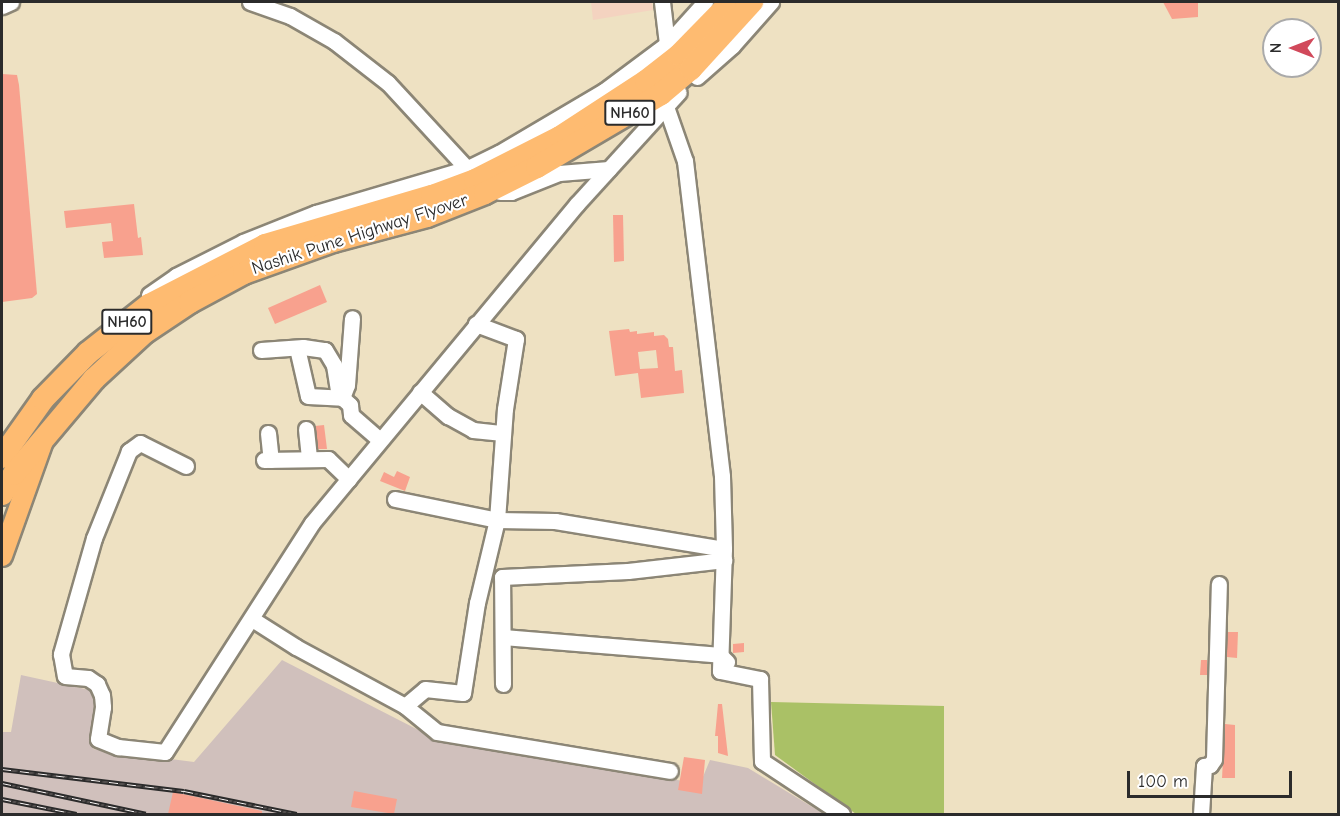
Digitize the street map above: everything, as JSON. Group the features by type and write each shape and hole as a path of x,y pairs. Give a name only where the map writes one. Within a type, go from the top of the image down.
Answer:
{"highway":[{"name":"NH60","path":"476,180 560,137 646,81 679,55 731,2"},
{"name":"NH60","path":"476,180 537,167 663,99 752,2"},
{"name":"Nashik Pune Highway Flyover","path":"2,494 14,474 94,378 145,332 190,302 244,273 333,241 427,216 476,180"},
{"name":"Nashik Pune Highway Flyover","path":"2,457 43,399 87,353 149,305 265,244 432,196 476,180"}],"main road":[{"path":"2,556 44,439"}],"street":[{"path":"2,6 12,2"},
{"path":"250,2 290,16 334,41 388,83 476,180 511,192 559,173 609,169"},
{"path":"662,2 668,44"},
{"path":"2,447 53,380 111,322 176,276 243,242 316,213 476,180 499,153 604,91 668,44 705,2"},
{"path":"186,466 140,443 129,451 94,538 61,654 65,676 88,678 97,684 102,695 98,739 118,747 165,752 312,523 476,324 609,169 663,99 732,46 771,2"},
{"path":"663,99 685,161 722,476 724,555 720,671 760,679 762,761 842,814"},
{"path":"342,398 347,385 352,318"},
{"path":"405,706 425,689 463,693 477,603 497,520 503,433 516,339 476,324"},
{"path":"297,348 308,396 342,398"},
{"path":"261,350 321,348 334,365 342,398 350,405 353,418 380,440"},
{"path":"420,392 448,416 473,430 503,433"},
{"path":"306,429 309,458"},
{"path":"268,433 267,460 328,459 349,479"},
{"path":"395,499 497,520 555,521 724,555"},
{"path":"503,684 502,577 628,572 724,555"},
{"path":"1201,814 1204,766 1210,765 1214,759 1219,584"},
{"path":"252,619 296,647 405,706 437,732 670,771"},
{"path":"502,637 721,656"}],"shaded area":[{"path":"591,2 652,2 653,10 593,20"},
{"path":"282,660 432,737 700,784 710,760 748,768 824,814 2,814 2,732 11,732 21,675 99,692 93,749 194,762"}],"green space":[{"path":"771,702 944,706 944,814 856,814 775,755"}],"building":[{"path":"1163,2 1198,2 1198,17 1172,19"},
{"path":"2,74 17,75 19,85 37,294 32,298 2,302"},
{"path":"134,204 138,238 141,237 143,255 104,258 102,242 113,241 111,223 66,228 64,211"},
{"path":"613,215 623,215 624,261 614,262"},
{"path":"320,285 327,302 275,324 268,308"},
{"path":"629,329 630,332 637,331 637,334 654,332 654,336 664,335 668,339 669,347 673,347 675,371 682,370 684,393 641,398 638,373 615,376 609,331","holes":["656,350 658,368 640,369 638,352"]},
{"path":"324,425 327,449 318,449 315,426"},
{"path":"397,471 410,477 405,491 380,481 384,472 394,477"},
{"path":"1227,632 1238,632 1237,658 1227,657"},
{"path":"744,643 744,652 733,653 733,644"},
{"path":"1201,660 1207,660 1207,675 1200,675"},
{"path":"718,704 722,704 728,756 718,753 718,736 715,736"},
{"path":"1225,724 1235,725 1235,778 1222,778"},
{"path":"684,757 705,760 702,794 678,790"},
{"path":"354,791 397,799 394,814 351,807"},
{"path":"173,792 262,811 262,814 168,814"}],"railway":[{"path":"2,769 184,791 297,814"},
{"path":"2,783 146,814"},
{"path":"2,799 77,814"}]}
